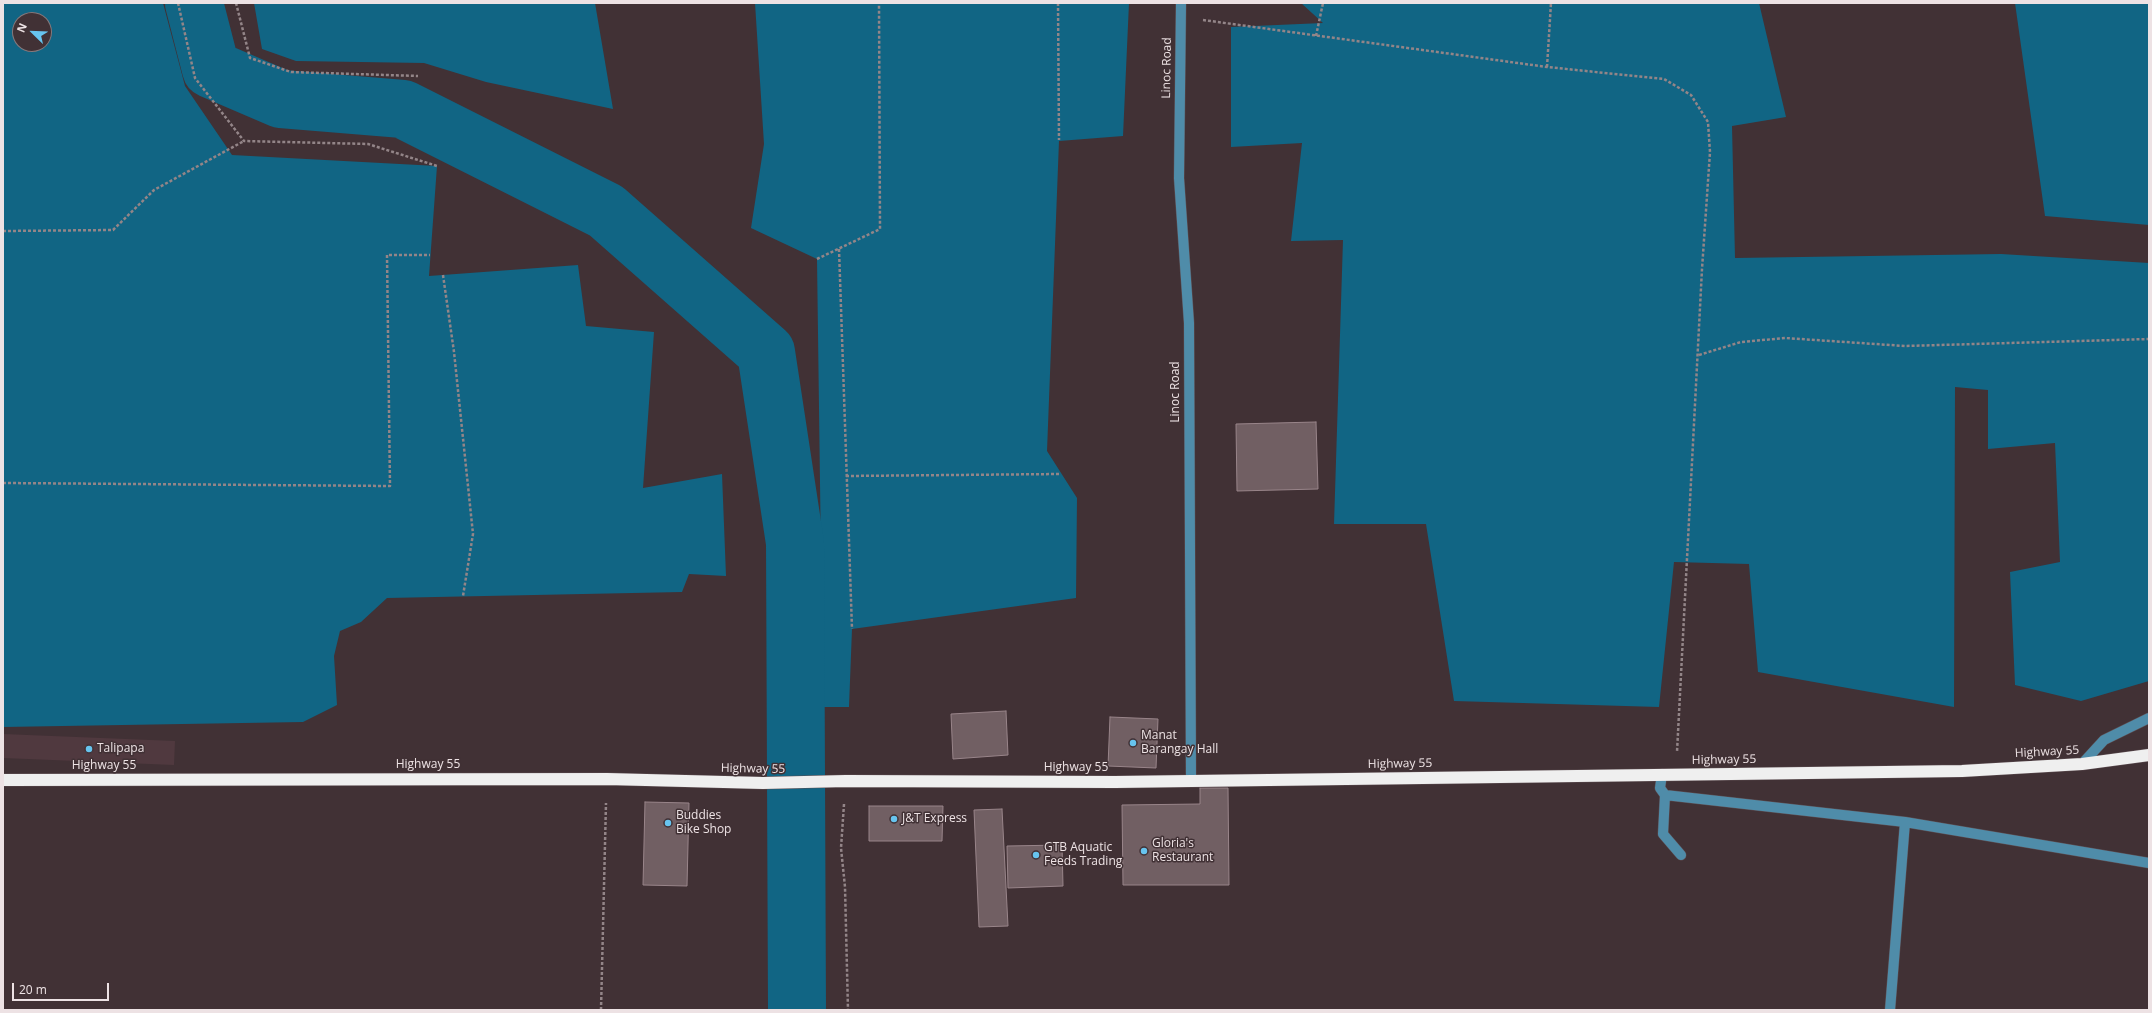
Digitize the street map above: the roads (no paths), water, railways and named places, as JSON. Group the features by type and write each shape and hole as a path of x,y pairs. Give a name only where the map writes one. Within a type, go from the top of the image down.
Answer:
{"highway":[{"name":"Highway 55","path":"3,780 607,779 763,783 825,783 846,781 1190,780 1962,771 2082,764 2149,755"}],"street":[{"name":"Linoc Road","path":"1181,3 1178,178 1189,323 1190,780"},
{"path":"2082,764 2104,740 2149,718"},
{"path":"1662,774 1660,788 1665,794 1663,834 1681,855"},
{"path":"1665,794 1905,822 2149,863"},
{"path":"1890,1010 1905,822"}],"water":[{"path":"3,3 163,3 185,86 232,155 437,166 429,276 578,265 586,326 654,332 643,488 722,474 726,576 689,574 682,592 387,598 361,622 340,631 334,656 337,705 303,722 3,727"},
{"path":"254,3 595,3 613,109 486,82 424,63 296,61 262,49"},
{"path":"755,3 1129,3 1123,136 1059,141 1047,451 1077,498 1076,598 852,629 849,707 823,707 817,259 751,228 764,144"},
{"path":"1301,3 1759,3 1786,117 1732,126 1735,258 2001,254 2149,263 2149,681 2081,701 2015,685 2010,572 2060,562 2055,443 1988,449 1988,390 1955,387 1954,707 1758,672 1749,564 1674,562 1659,707 1454,701 1426,524 1334,524 1343,240 1291,241 1302,143 1231,147 1231,27 1323,23"},
{"path":"2015,3 2149,3 2149,225 2045,216"}],"waterway":[{"path":"194,3 211,69 281,99 403,109 606,211 766,352 795,543 797,1010"}],"place":[{"name":"Manat Barangay Hall","path":"1133,743"},
{"name":"Talipapa","path":"89,749"},
{"name":"J&T Express","path":"894,819"},
{"name":"Buddies Bike Shop","path":"668,823"},
{"name":"Gloria's Restaurant","path":"1144,851"},
{"name":"GTB Aquatic Feeds Trading","path":"1036,855"}]}
